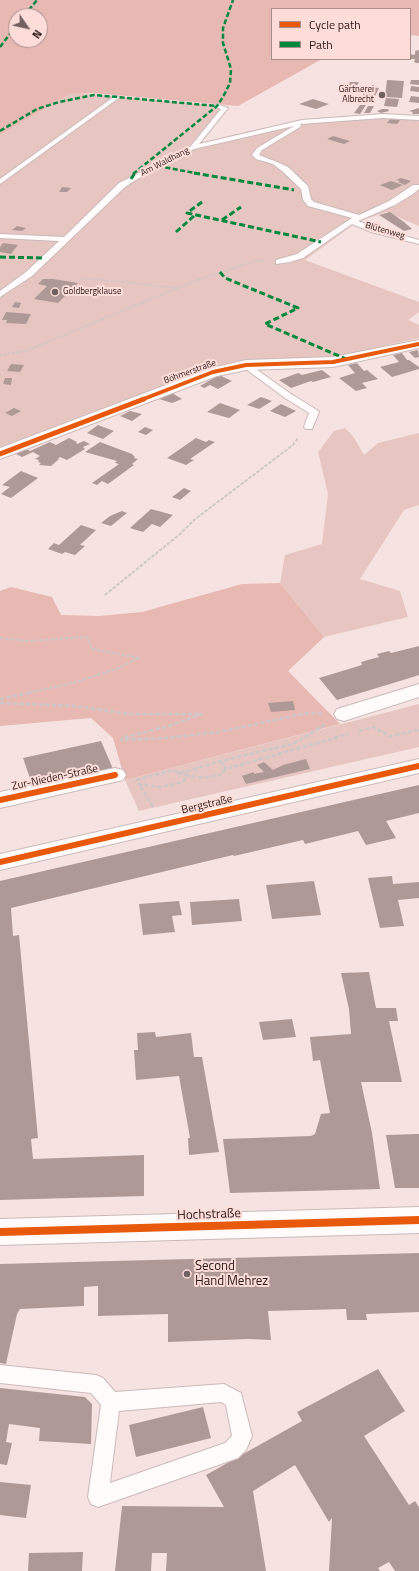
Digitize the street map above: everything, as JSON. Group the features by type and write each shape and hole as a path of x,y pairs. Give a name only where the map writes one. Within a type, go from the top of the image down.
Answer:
{"street":[{"name":"Böhmerstraße","path":"0,454 214,372 246,365 333,362 419,344"},
{"path":"344,714 419,690"},
{"name":"Bergstraße","path":"0,862 419,766"},
{"name":"Zur-Nieden-Straße","path":"0,800 115,775"},
{"name":"Hochstraße","path":"0,1232 419,1220"}],"lane":[{"path":"0,182 117,97"},
{"path":"192,148 225,108 217,106"},
{"name":"Am Waldhang","path":"0,295 29,274 131,179 192,148 250,133 302,122 383,116 419,118"},
{"path":"302,122 288,133 259,149 255,155 258,158 275,163 285,168 305,188 307,200 311,204 359,217"},
{"path":"279,262 300,256 351,221 392,203 416,187"},
{"name":"Blütenweg","path":"351,221 374,230 419,242"},
{"path":"0,236 65,239"},
{"path":"246,365 288,396 314,412 309,427"},
{"path":"0,1374 96,1384 111,1402 98,1497 230,1451 239,1443 242,1436 234,1400 224,1393 111,1402"}],"path":[{"path":"0,355 26,351 178,288 255,261 279,262"},
{"path":"79,280 84,278 178,288"},
{"path":"105,595 180,534 194,520 293,445 309,427"},
{"path":"0,638 28,641 87,637 92,649 139,658 116,669 72,683 0,699"},
{"path":"0,703 75,706 129,714 202,714 170,726 122,738 120,740 165,738 219,732 307,713 344,714"},
{"path":"358,731 373,727 390,736 419,730"},
{"path":"169,770 203,778 220,775 226,769 351,734"},
{"path":"221,761 226,769"},
{"path":"153,807 139,784 161,788 183,782 187,775"}],"shaded area":[{"path":"0,0 419,0 419,36 411,35 411,8 271,8 271,60 320,60 238,106 92,93 70,94 0,135"},
{"path":"78,93 223,106 189,146 249,131 295,122 354,117 419,119 419,226 386,212 357,222 305,260 419,302 419,312 408,320 419,325 419,338 327,359 233,365 0,454 0,135 70,94"},
{"path":"345,428 353,436 364,455 378,443 419,433 419,505 404,510 360,579 400,591 408,617 324,637 280,583 285,555 322,544 328,494 318,452 334,431"},
{"path":"280,583 324,637 288,671 340,724 125,780 113,738 91,718 0,726 0,591 11,587 52,597 61,615 99,616 142,612 242,584"},
{"path":"419,704 419,747 139,811 125,780"}],"building":[{"path":"419,50 419,63 414,62 415,59 411,59 411,54 415,55 415,51"},
{"path":"387,80 404,81 402,98 385,97"},
{"path":"411,80 419,80 419,85 410,84"},
{"path":"350,82 359,82 352,94 343,93"},
{"path":"411,86 419,87 419,92 410,91"},
{"path":"367,87 379,88 372,102 360,101"},
{"path":"411,96 419,97 419,103 409,102"},
{"path":"386,98 399,99 397,107 384,106"},
{"path":"313,99 329,104 316,109 299,104"},
{"path":"360,105 366,105 360,114 354,113"},
{"path":"368,106 374,106 370,113 364,113"},
{"path":"419,108 419,114 412,114 413,112 409,111"},
{"path":"388,109 389,111 381,113 377,111"},
{"path":"390,119 400,120 397,124 387,123"},
{"path":"333,136 350,141 344,144 327,139"},
{"path":"401,178 411,181 405,185 396,180"},
{"path":"391,181 403,185 392,190 380,185"},
{"path":"62,187 71,188 67,192 59,192"},
{"path":"390,212 412,229 404,231 379,215"},
{"path":"17,226 26,228 22,231 12,230"},
{"path":"3,243 18,245 11,254 0,252 0,247"},
{"name":"Goldbergklause","path":"43,279 78,283 58,303 34,299 47,286 38,284"},
{"path":"15,302 21,303 19,308 12,307"},
{"path":"6,312 31,314 26,324 6,323 7,320 2,320"},
{"path":"418,350 419,357 415,358 409,352"},
{"path":"402,353 407,360 419,367 419,369 392,377 380,367 399,362 393,355"},
{"path":"357,363 364,371 367,370 378,379 362,383 367,388 356,391 339,378 355,373 348,365"},
{"path":"11,364 24,365 20,372 7,371"},
{"path":"322,370 331,377 313,382 311,381 291,388 279,380 298,373 302,375"},
{"path":"219,375 232,381 218,389 210,385 204,388 200,386"},
{"path":"5,378 12,378 11,385 3,384"},
{"path":"172,393 182,399 172,403 159,399"},
{"path":"261,397 272,401 259,409 247,405"},
{"path":"220,403 240,410 229,418 207,412"},
{"path":"281,404 296,411 285,417 270,411"},
{"path":"14,408 21,411 12,416 5,413"},
{"path":"130,411 142,414 132,421 120,416"},
{"path":"98,425 114,431 103,439 87,433"},
{"path":"145,427 153,430 146,435 138,432"},
{"path":"69,438 77,442 77,444 84,441 90,444 83,447 85,449 67,460 60,457 51,466 39,465 41,463 38,462 39,460 35,459 40,456 33,452 22,457 16,454 26,449 30,451 50,442 56,445"},
{"path":"196,438 206,442 209,440 215,442 190,459 194,460 186,465 167,458"},
{"path":"100,442 132,454 135,457 134,458 138,459 132,464 134,465 108,484 102,481 97,485 92,483 119,464 115,463 117,461 85,452"},
{"path":"21,471 38,478 11,498 1,494 10,487 2,485"},
{"path":"184,488 191,491 180,500 172,497"},
{"path":"151,509 173,515 160,527 152,524 143,532 130,528"},
{"path":"122,511 127,513 111,526 101,523 110,516"},
{"path":"81,525 96,530 80,545 85,546 75,555 65,552 62,554 48,549 54,543 59,545"},
{"path":"419,646 419,675 413,677 337,700 319,678 362,665 361,662 379,657 377,654 389,651 391,653"},
{"path":"293,701 295,710 271,712 268,703"},
{"path":"101,741 113,769 33,787 23,758"},
{"path":"306,759 310,769 246,784 242,776 254,772 254,774 264,772 257,765 264,762 273,770 283,765"},
{"path":"419,785 419,813 386,821 396,838 366,845 358,831 305,844 303,840 233,855 11,908 13,936 19,935 38,1138 31,1139 33,1159 144,1155 144,1196 0,1200 0,881"},
{"path":"392,876 393,884 419,882 419,898 398,900 404,926 380,928 368,878"},
{"path":"314,881 321,915 272,919 266,885"},
{"path":"239,899 242,921 192,925 190,902"},
{"path":"179,901 182,915 172,916 175,932 143,935 139,904"},
{"path":"369,972 376,1008 396,1008 398,1021 389,1021 402,1082 361,1082 372,1133 380,1189 230,1193 223,1139 311,1136 315,1134 321,1114 330,1113 320,1060 313,1061 310,1037 351,1034 349,1009 341,973"},
{"path":"292,1019 296,1037 263,1040 259,1022"},
{"path":"155,1032 156,1037 191,1033 194,1057 202,1057 219,1152 189,1155 188,1138 190,1138 179,1076 136,1080 134,1050 138,1050 137,1033"},
{"path":"419,1134 419,1188 395,1188 386,1135"},
{"path":"419,1253 419,1312 366,1314 367,1320 347,1320 346,1309 268,1311 271,1340 248,1339 168,1342 168,1314 98,1316 98,1286 84,1287 84,1306 20,1309 17,1314 6,1364 0,1363 0,1264"},
{"path":"378,1369 405,1411 364,1436 409,1505 415,1501 419,1507 419,1571 395,1571 389,1562 378,1568 380,1571 329,1571 332,1518 329,1522 295,1465 253,1491 266,1571 166,1571 167,1553 152,1553 151,1571 115,1571 122,1506 224,1507 206,1475 302,1421 297,1412"},
{"path":"0,1388 85,1397 92,1404 91,1444 39,1441 40,1428 9,1424 6,1442 12,1443 7,1465 0,1464"},
{"path":"203,1407 211,1438 136,1457 129,1425"},
{"path":"0,1482 31,1485 26,1518 0,1515"},
{"path":"83,1552 82,1571 28,1571 29,1553"}],"marked path":[{"path":"30,8 37,0"},
{"path":"131,179 132,175 217,106 223,97 230,83 231,69 223,43 223,28 233,0"},
{"path":"0,47 8,36"},
{"path":"0,131 37,109 59,102 94,95 217,106"},
{"path":"158,166 294,190"},
{"path":"202,202 187,213 321,242"},
{"path":"222,220 241,207"},
{"path":"176,232 195,215"},
{"path":"0,257 45,258"},
{"path":"220,272 225,278 298,308 265,324 346,359"}],"cycle path":[{"path":"0,454 213,372 246,365 333,362 419,344"},
{"path":"0,862 419,766"},
{"path":"0,800 115,775"},
{"path":"0,1232 419,1220"}],"place":[{"name":"Gärtnerei Albrecht","path":"382,95"},
{"name":"Goldbergklause","path":"55,292"},
{"name":"Second Hand Mehrez","path":"187,1274"}]}
